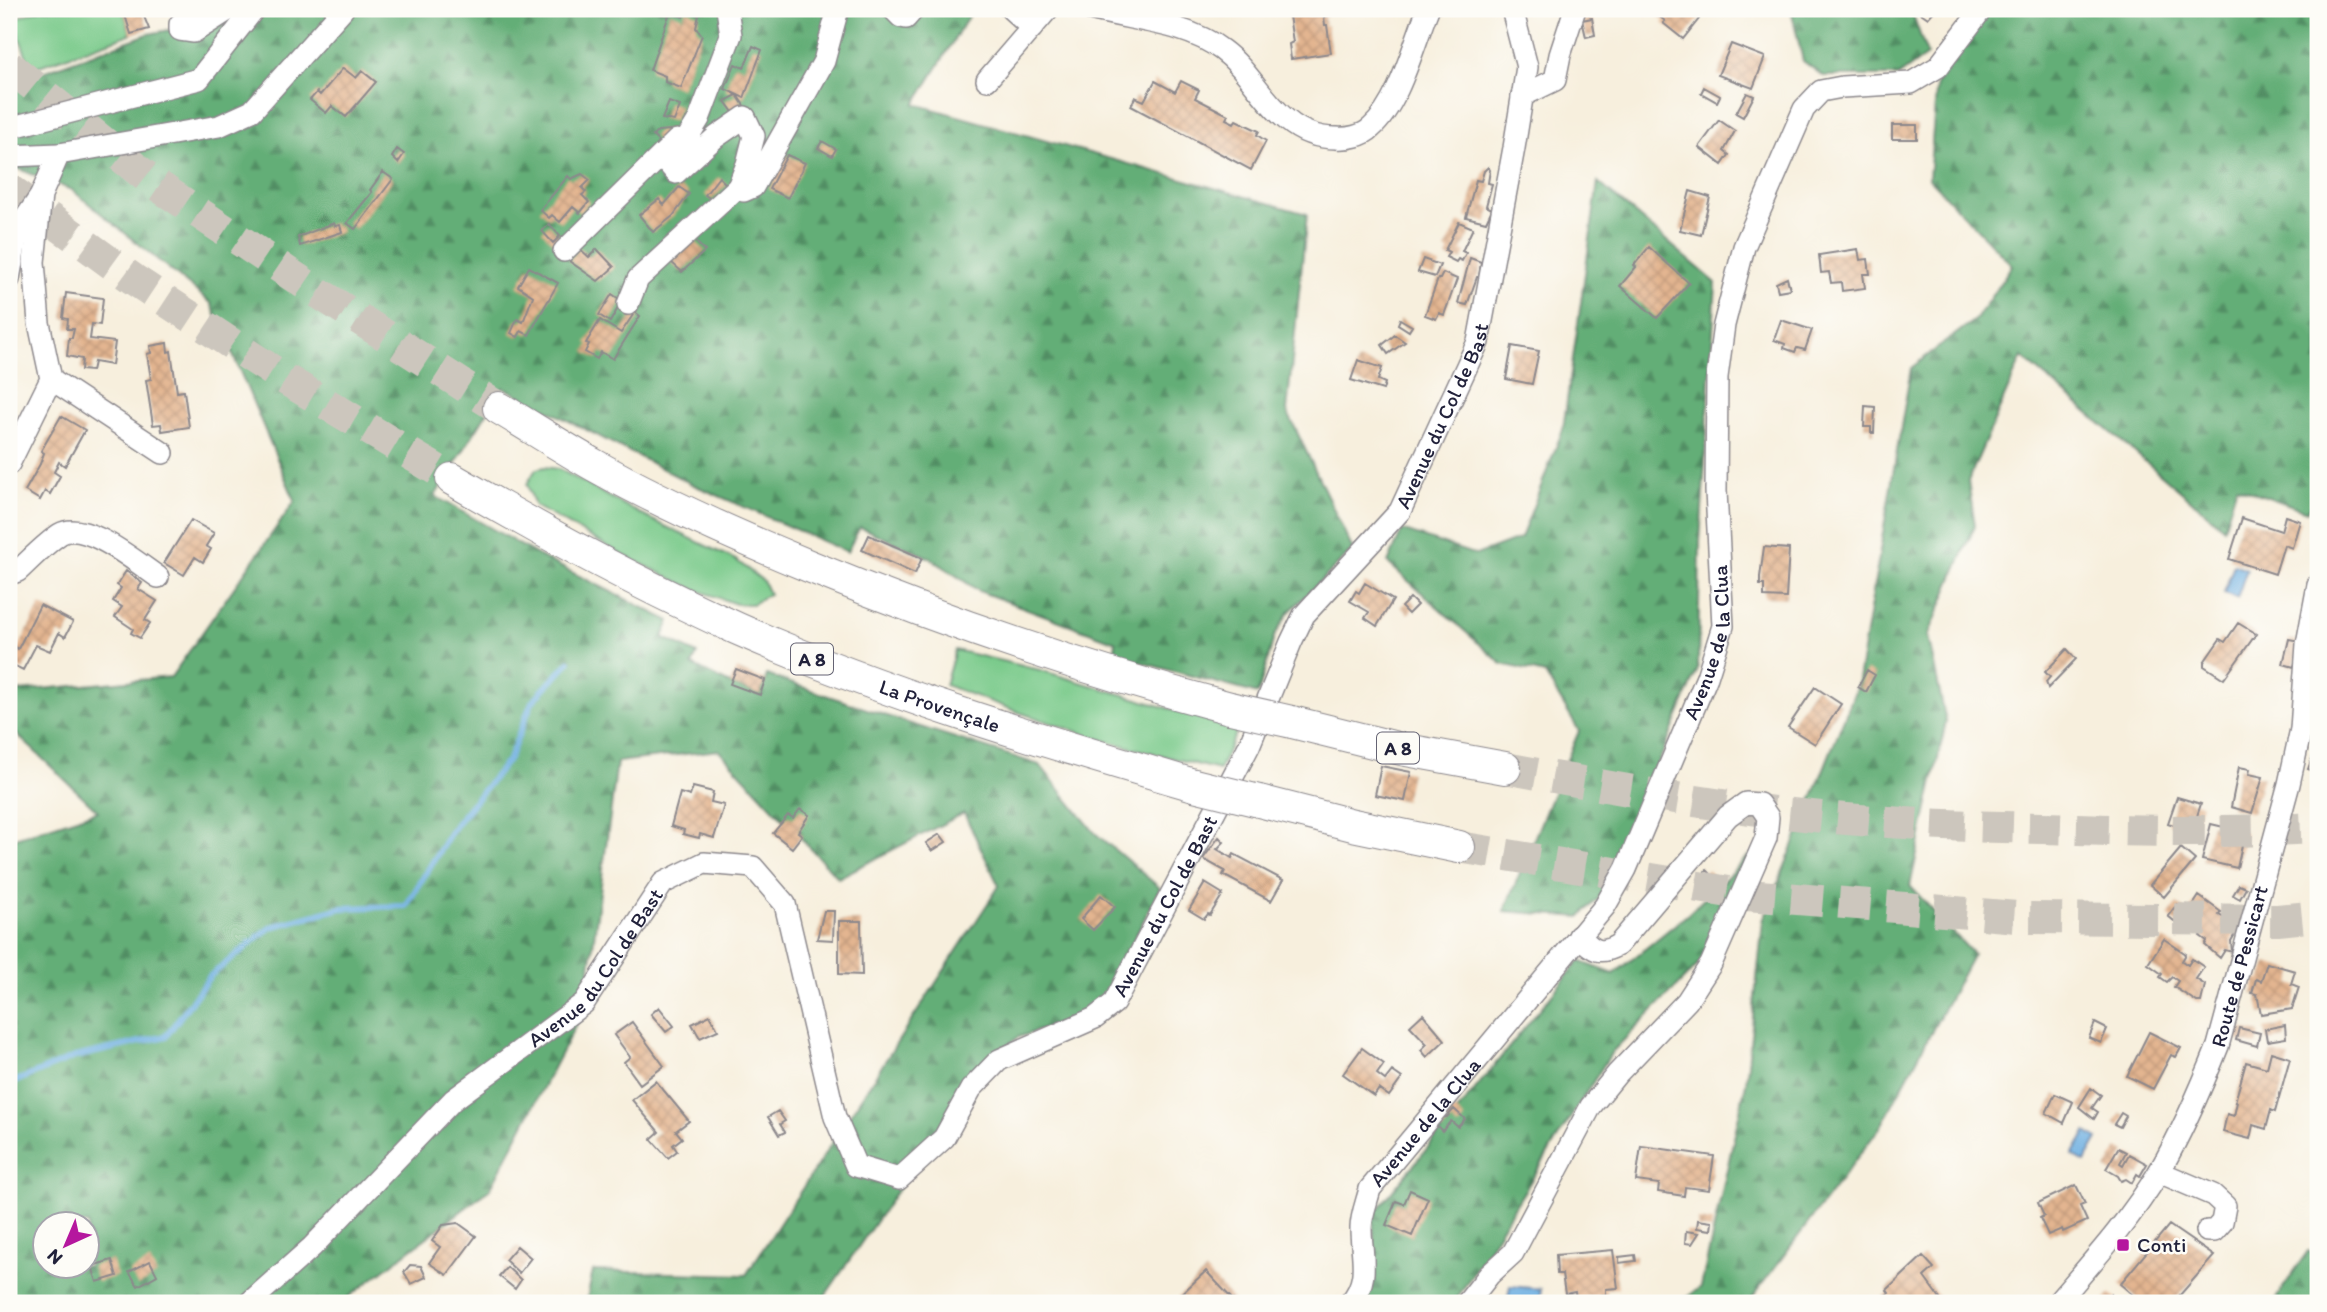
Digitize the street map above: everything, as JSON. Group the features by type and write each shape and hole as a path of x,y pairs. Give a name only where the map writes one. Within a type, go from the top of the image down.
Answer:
{"highway":[{"name":"A 8","path":"499,408 595,466 743,539 866,590 1020,646 1140,684 1230,708 1401,749 1505,768"},
{"name":"La Provençale","path":"452,479 538,529 643,584 740,629 832,667 1051,743 1194,785 1459,847"}],"street":[{"path":"201,9 180,24 180,30 194,32 230,9"},
{"path":"9,128 199,79 254,9"},
{"path":"9,156 60,154 219,126 252,111 343,9"},
{"path":"628,304 638,279 738,187 747,164 754,136 745,117 716,137 676,173 670,166 699,118 731,35 727,9"},
{"path":"738,187 744,191 752,187 819,71 838,9"},
{"path":"894,9 901,17 906,18 914,9"},
{"path":"1011,9 1032,28"},
{"path":"987,79 1048,9"},
{"path":"1090,9 1202,37 1222,49 1236,62 1289,121 1319,137 1341,139 1371,129 1396,94 1429,9"},
{"name":"Avenue du Col de Bast","path":"249,1303 312,1247 453,1100 584,1003 663,883 704,863 753,867 785,904 835,1117 856,1166 899,1179 944,1138 971,1089 999,1060 1095,1018 1114,1003 1249,746 1304,615 1400,511 1478,342 1527,67 1512,9"},
{"path":"1522,96 1555,80 1575,9"},
{"name":"Avenue de la Clua","path":"1350,1303 1358,1294 1365,1262 1361,1226 1370,1189 1605,906 1626,869 1707,677 1723,626 1715,439 1717,377 1724,324 1744,247 1804,109 1821,91 1842,87 1912,83 1938,67 1982,9"},
{"path":"564,251 699,118"},
{"path":"9,279 18,229 41,195 60,154"},
{"path":"9,464 51,379 39,323 34,262 41,195"},
{"path":"51,379 163,453"},
{"path":"9,574 18,571 62,533 79,531 102,540 158,577"},
{"name":"Route de Pessicart","path":"2057,1303 2125,1222 2159,1172 2203,1083 2218,1046 2289,784 2310,730 2307,645 2318,584"},
{"path":"1467,1303 1489,1275 1513,1253 1591,1106 1617,1074 1687,1001 1711,964 1766,838 1768,817 1759,804 1746,803 1728,816 1618,945 1607,951 1599,951 1592,949 1579,936"},
{"path":"2159,1172 2213,1195 2225,1206 2222,1222 2214,1231 2207,1231"}],"green space":[{"path":"41,9 123,9 131,34 31,69 13,19"},
{"path":"282,9 973,9 915,104 1307,214 1287,411 1353,550 1289,612 1274,637 1258,694 1114,655 1116,642 979,591 930,558 860,527 847,552 696,486 503,387 435,496 543,558 670,621 663,637 697,654 692,665 730,684 760,695 767,675 1040,765 1095,833 1160,888 1106,994 1076,1018 1019,1037 996,1053 981,1068 820,1303 586,1303 593,1271 746,1275 999,886 964,813 838,878 719,750 617,762 585,1007 490,1189 341,1303 9,1303 9,840 98,811 9,727 9,692 171,677 295,501 211,303 72,190 9,165 9,84 148,34"},
{"path":"1791,9 1911,9 1927,55 1898,76 1823,76 1803,61"},
{"path":"1981,9 2318,9 2318,498 2307,511 2237,486 2224,528 2022,357 1968,481 1975,525 1928,636 1946,722 1910,886 1973,954 1881,1126 1748,1303 1679,1303 1701,1287 1746,1083 1763,921 1857,686 1911,368 1977,318 2012,265 1929,179 1938,67"},
{"path":"1598,182 1716,283 1700,542 1698,669 1603,894 1580,917 1504,911 1579,731 1545,674 1502,664 1388,563 1402,530 1476,555 1521,538 1563,429"},
{"path":"536,469 559,469 646,517 736,560 763,581 769,594 752,604 736,604 694,589 625,556 535,506 527,484"},
{"path":"955,650 1040,670 1238,729 1219,770 1106,741 945,685"},
{"path":"1750,855 1707,956 1612,1052 1454,1303 1361,1303 1375,1276 1373,1215 1579,961 1614,974 1688,914"},
{"path":"2308,1251 2318,1255 2318,1303 2273,1303"}],"water":[{"path":"2234,564 2247,569 2237,598 2224,593"},
{"path":"2086,1132 2098,1139 2085,1162 2073,1155"},
{"path":"1510,1286 1541,1289 1539,1303 1507,1303"}],"building":[{"path":"123,9 141,9 149,29 131,34"},
{"path":"1288,9 1326,9 1325,25 1331,53 1291,59 1289,44 1293,42"},
{"path":"1659,9 1687,9 1699,19 1683,39 1655,13"},
{"path":"1915,9 1936,9 1928,18"},
{"path":"686,10 699,15 696,28 702,35 681,88 665,82 665,76 650,70 670,12 683,17"},
{"path":"1592,18 1595,35 1586,37 1582,20"},
{"path":"1731,44 1765,57 1753,88 1718,75"},
{"path":"753,46 762,50 744,98 725,89 735,64 744,68"},
{"path":"343,68 356,78 362,71 376,82 346,117 332,106 326,113 310,100 317,92 320,95"},
{"path":"1155,81 1175,92 1181,81 1199,90 1195,98 1228,115 1226,119 1234,123 1236,120 1259,131 1257,135 1266,141 1251,170 1131,106 1135,97 1144,101"},
{"path":"1704,87 1720,96 1717,102 1701,93"},
{"path":"1747,93 1754,96 1743,117 1736,113"},
{"path":"737,95 747,110 735,115 725,101"},
{"path":"669,102 680,106 674,121 662,119"},
{"path":"1719,120 1735,131 1724,151 1729,155 1722,165 1699,147"},
{"path":"1892,125 1917,125 1917,139 1892,139"},
{"path":"670,130 674,134 662,146 653,136 658,131"},
{"path":"822,141 836,149 832,156 818,148"},
{"path":"397,149 404,154 398,163 392,157"},
{"path":"787,155 805,163 788,198 769,189"},
{"path":"1488,167 1488,183 1492,184 1486,206 1492,209 1486,222 1466,217 1476,180 1481,181"},
{"path":"383,172 393,179 355,229 347,223 372,192 370,190"},
{"path":"582,174 590,180 582,188 586,192 582,195 589,202 580,213 573,207 560,222 552,215 549,218 540,210 568,176 571,179"},
{"path":"719,177 727,185 712,200 705,195"},
{"path":"679,187 689,194 673,216 653,232 639,215 659,199 664,205"},
{"path":"1690,191 1710,197 1701,235 1680,230"},
{"path":"1459,222 1473,228 1462,251 1466,253 1462,261 1458,259 1456,262 1446,257 1449,252 1445,250"},
{"path":"334,223 335,226 340,225 342,232 300,246 298,237"},
{"path":"549,224 560,236 553,243 542,231"},
{"path":"694,240 705,251 682,272 671,262"},
{"path":"1649,247 1689,283 1657,318 1620,286"},
{"path":"579,248 589,257 597,249 614,267 598,281 569,261"},
{"path":"1858,249 1860,260 1868,259 1870,274 1863,274 1865,288 1842,291 1841,282 1831,283 1829,272 1821,273 1819,255"},
{"path":"1470,258 1481,262 1479,277 1467,305 1458,303"},
{"path":"1423,259 1440,265 1435,277 1418,272"},
{"path":"529,267 558,283 529,335 521,331 518,337 511,333 517,319 523,322 533,296 518,286"},
{"path":"1443,273 1457,279 1444,315 1439,313 1436,319 1425,315 1438,279"},
{"path":"1787,278 1790,289 1778,291 1776,283"},
{"path":"66,293 103,298 100,325 92,324 90,339 115,342 112,365 94,362 92,371 81,370 82,359 67,356 69,338 72,338 74,329 67,329 68,319 63,318"},
{"path":"612,294 622,301 610,322 599,315"},
{"path":"635,312 640,316 613,359 601,352 597,359 585,352 589,344 586,343 600,320 621,333"},
{"path":"1400,319 1412,326 1409,331 1398,324"},
{"path":"1781,320 1812,330 1805,350 1797,348 1795,352 1774,340"},
{"path":"1395,335 1405,342 1388,354 1382,345"},
{"path":"167,343 168,352 171,351 177,392 184,391 189,427 162,431 161,424 153,425 146,380 151,379 147,354 151,353 150,346"},
{"path":"1512,346 1539,351 1532,384 1506,379"},
{"path":"1358,360 1382,368 1378,380 1385,383 1383,390 1351,380"},
{"path":"1865,406 1875,407 1874,433 1871,433 1871,427 1864,427"},
{"path":"61,416 85,430 65,466 59,462 54,472 60,476 50,494 45,491 40,500 25,491 40,464 44,453 41,451"},
{"path":"2285,516 2300,521 2292,548 2284,545 2275,574 2229,559 2242,518 2281,531"},
{"path":"191,520 214,533 206,546 211,549 203,562 195,557 184,575 164,563"},
{"path":"869,535 922,558 915,574 862,550"},
{"path":"1764,547 1789,549 1786,598 1764,597 1764,585 1760,585 1760,577"},
{"path":"126,571 142,583 138,589 157,601 145,620 150,623 140,638 131,633 133,629 115,617 122,607 113,601 121,588 117,585"},
{"path":"1365,583 1393,600 1377,626 1365,618 1369,612 1350,601"},
{"path":"1410,598 1417,605 1408,614 1401,607"},
{"path":"40,605 73,622 65,637 59,633 50,651 36,645 23,670 9,663 9,654 12,646 18,649"},
{"path":"2238,623 2256,634 2224,679 2204,666 2204,662 2220,639 2225,642"},
{"path":"2289,639 2300,641 2294,667 2283,664"},
{"path":"2067,649 2076,659 2048,688 2046,682 2050,677 2045,672"},
{"path":"736,669 765,680 760,695 730,684"},
{"path":"1867,670 1875,675 1866,692 1858,687"},
{"path":"1815,687 1841,704 1815,744 1788,727"},
{"path":"2315,750 2318,751 2318,772 2308,769"},
{"path":"1381,766 1411,772 1405,801 1375,795"},
{"path":"2239,767 2250,769 2249,774 2263,777 2252,813 2231,807"},
{"path":"693,787 713,792 711,802 724,805 714,838 700,834 699,838 683,834 684,830 671,826 680,793 690,796"},
{"path":"2177,797 2201,804 2192,831 2168,823"},
{"path":"800,809 809,815 798,832 802,835 792,848 773,833 788,815 793,818"},
{"path":"2211,824 2245,832 2237,868 2202,860"},
{"path":"940,834 946,842 932,851 926,843"},
{"path":"1219,837 1224,842 1217,849 1232,858 1234,854 1283,880 1271,901 1223,875 1225,871 1203,859"},
{"path":"2181,848 2195,860 2164,897 2150,885"},
{"path":"1707,870 1716,879 1708,889 1698,879"},
{"path":"1205,883 1223,894 1210,915 1204,919 1189,910"},
{"path":"2239,885 2246,888 2240,899 2233,895"},
{"path":"1101,895 1115,907 1093,930 1081,919"},
{"path":"2199,896 2221,912 2219,915 2239,927 2231,941 2232,952 2225,950 2220,958 2205,945 2207,941 2200,936 2204,929 2197,924 2199,921 2188,913"},
{"path":"2177,904 2188,913 2179,925 2168,916"},
{"path":"824,911 834,911 833,940 817,939"},
{"path":"839,921 861,921 862,975 839,974"},
{"path":"2164,939 2186,954 2182,961 2188,965 2192,959 2204,967 2196,979 2205,985 2201,1002 2174,987 2178,981 2172,977 2167,982 2160,977 2162,974 2148,964"},
{"path":"2267,963 2295,971 2291,984 2299,987 2292,1009 2261,1014 2257,994 2252,993 2256,979 2261,981"},
{"path":"659,1007 674,1026 666,1032 651,1014"},
{"path":"1423,1014 1445,1040 1427,1057 1421,1050 1427,1044 1410,1026"},
{"path":"710,1015 718,1030 700,1038 692,1024"},
{"path":"632,1022 664,1066 640,1084 624,1062 630,1057 614,1035"},
{"path":"2095,1023 2107,1029 2101,1043 2089,1038"},
{"path":"2285,1025 2286,1038 2267,1041 2265,1029"},
{"path":"2239,1028 2260,1033 2257,1046 2236,1040"},
{"path":"2149,1032 2181,1048 2176,1057 2171,1055 2153,1089 2127,1076"},
{"path":"1362,1048 1384,1064 1377,1074 1385,1080 1392,1071 1402,1078 1389,1096 1379,1089 1374,1096 1343,1074"},
{"path":"2271,1052 2290,1058 2275,1112 2271,1110 2266,1129 2253,1125 2250,1139 2223,1132 2227,1114 2234,1116 2246,1062 2267,1068"},
{"path":"656,1081 689,1121 676,1131 682,1138 673,1145 677,1151 668,1158 651,1139 659,1132 632,1100"},
{"path":"2091,1088 2101,1095 2092,1108 2098,1112 2094,1119 2079,1107"},
{"path":"2055,1094 2073,1102 2064,1123 2046,1113"},
{"path":"1454,1109 1465,1119 1458,1127 1451,1121 1442,1131 1435,1124"},
{"path":"778,1111 785,1121 780,1124 785,1132 779,1135 768,1117"},
{"path":"2121,1113 2126,1116 2120,1127 2114,1124"},
{"path":"1641,1146 1714,1156 1709,1190 1685,1187 1684,1196 1658,1192 1659,1184 1636,1181"},
{"path":"2118,1148 2126,1152 2120,1163 2123,1165 2129,1154 2147,1164 2132,1183 2126,1179 2121,1181 2106,1169"},
{"path":"2076,1185 2085,1204 2080,1206 2087,1221 2063,1232 2062,1229 2048,1235 2040,1218 2044,1216 2038,1203"},
{"path":"1410,1190 1428,1198 1412,1236 1386,1225 1396,1201 1404,1204"},
{"path":"1698,1220 1712,1222 1711,1230 1697,1228"},
{"path":"458,1223 476,1236 447,1275 429,1263 440,1247 432,1241 443,1225"},
{"path":"2169,1225 2214,1256 2173,1303 2142,1303 2120,1284"},
{"path":"1686,1231 1699,1233 1692,1244 1685,1243"},
{"path":"517,1246 531,1258 519,1273 505,1260"},
{"path":"1613,1250 1618,1288 1606,1289 1606,1295 1576,1298 1575,1292 1565,1294 1562,1274 1557,1274 1556,1255"},
{"path":"1635,1255 1636,1261 1619,1263 1619,1257"},
{"path":"1923,1256 1934,1268 1924,1277 1940,1299 1934,1303 1875,1303 1889,1293 1887,1290"},
{"path":"112,1260 117,1276 97,1282 102,1280 102,1263"},
{"path":"150,1261 157,1275 138,1286 129,1272"},
{"path":"410,1265 421,1266 426,1277 411,1284 404,1272"},
{"path":"507,1267 521,1280 515,1289 499,1276"},
{"path":"1206,1271 1233,1300 1230,1303 1178,1303 1175,1300"},
{"path":"2110,1294 2121,1303 2101,1303"}],"waterway":[{"path":"9,1084 75,1057 166,1036 210,976 271,927 341,908 406,906 455,825 509,759 532,702 569,662"}],"tunnel":[{"path":"9,66 154,183 317,292 499,408"},
{"path":"9,189 133,279 285,379 452,479"},
{"path":"1505,768 1706,803 1888,822 2145,831 2318,828"},
{"path":"1459,847 1747,895 2030,918 2278,920 2318,916"}],"place":[{"name":"Conti","path":"2123,1245"}]}
